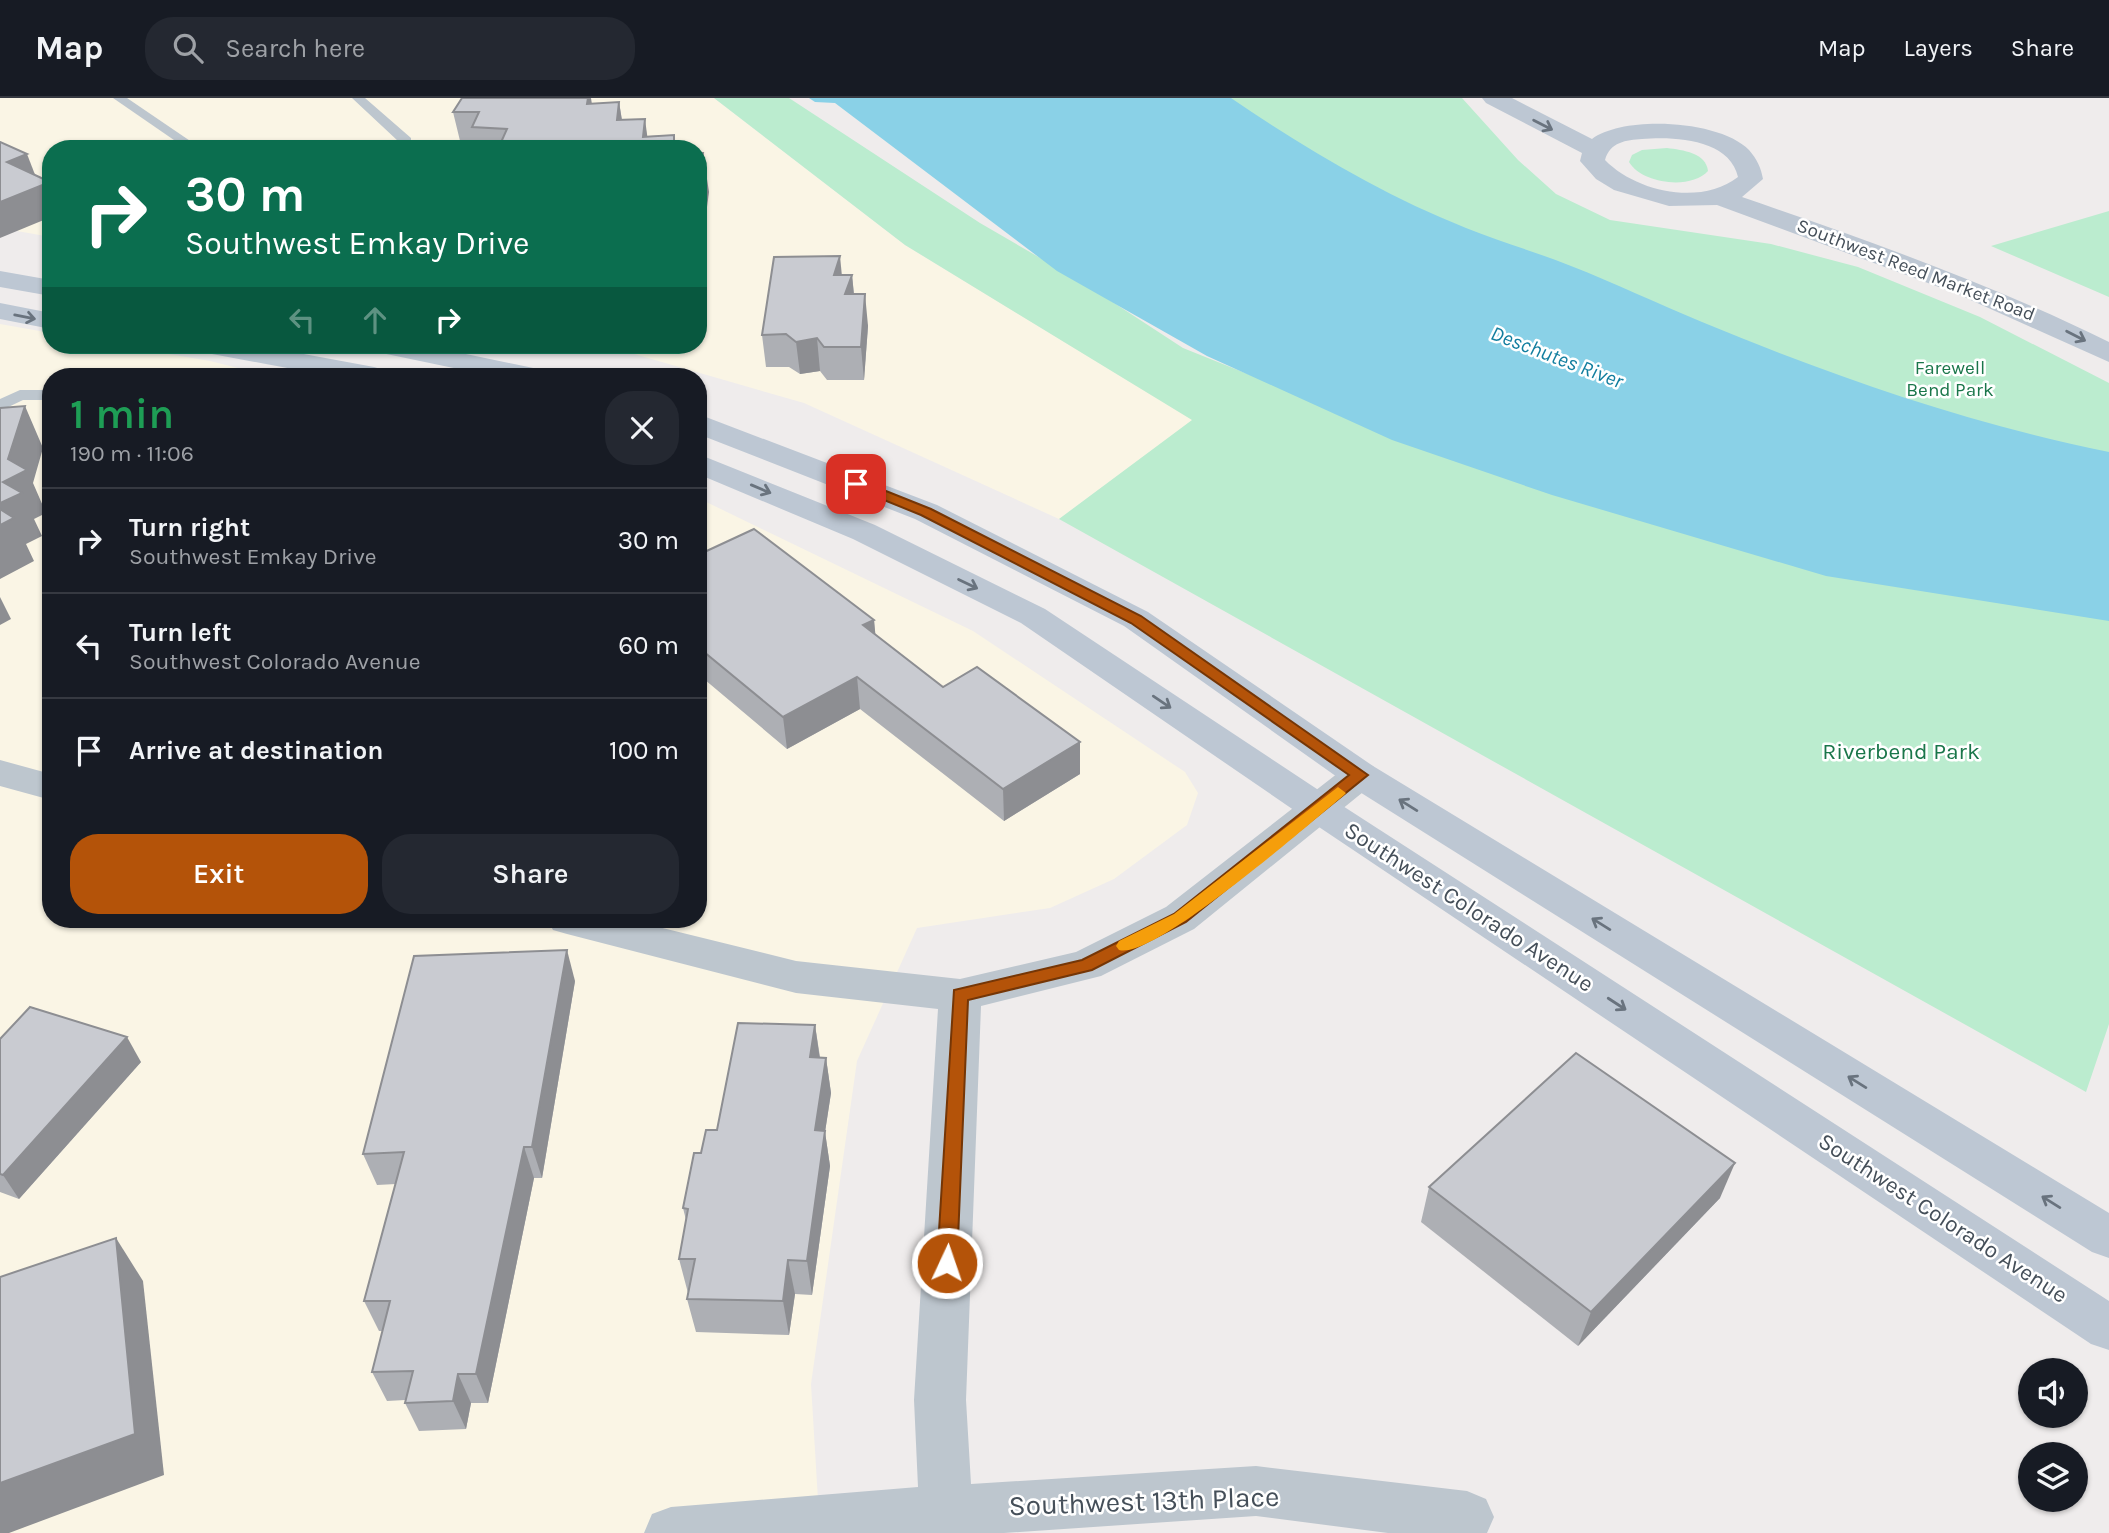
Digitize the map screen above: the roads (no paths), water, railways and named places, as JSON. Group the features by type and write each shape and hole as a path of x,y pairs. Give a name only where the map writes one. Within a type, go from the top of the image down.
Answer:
{"main road":[{"path":"1494,98 1594,150"},
{"name":"Southwest Reed Market Road","path":"1598,122 1627,133"},
{"name":"Southwest Reed Market Road","path":"1677,132 1725,145 1746,161 1750,167 1751,178 1733,192 1718,197 1693,199 1639,192 1616,183 1600,172 1592,161 1594,150 1600,142 1627,133 1677,132"},
{"name":"Southwest Reed Market Road","path":"1751,178 1803,205 2017,287 2109,330"},
{"name":"Southwest Reed Market Road","path":"1718,197 1952,280 2043,319 2109,353"},
{"path":"0,279 42,286"},
{"path":"0,311 42,319"},
{"path":"259,354 332,368"},
{"path":"426,354 494,368"},
{"path":"707,427 926,512 1136,620 1360,775 2109,1238"},
{"name":"Southwest Colorado Avenue","path":"707,467 864,532 1033,616 1318,808 2109,1328"}],"street":[{"path":"0,774 42,781"},
{"path":"603,928 796,977 960,995 1086,965 1180,918 1360,775"},
{"path":"947,1522 940,1400 960,995"},
{"name":"Southwest 13th Place","path":"671,1533 947,1522 1256,1491 1466,1517"}],"lane":[{"path":"119,98 182,140"},
{"path":"358,98 406,140"},
{"path":"0,406 20,395 42,395"}],"water":[{"name":"Deschutes River","path":"809,98 1231,98 1345,169 1405,201 1466,228 1604,279 1751,342 1902,397 2057,441 2109,452 2109,621 1826,576 1552,495 1392,440 1207,356 1057,271 835,103 815,102"}],"park label":[{"name":"Farewell Bend Park","path":"1950,379"},
{"name":"Riverbend Park","path":"1901,751"}]}
